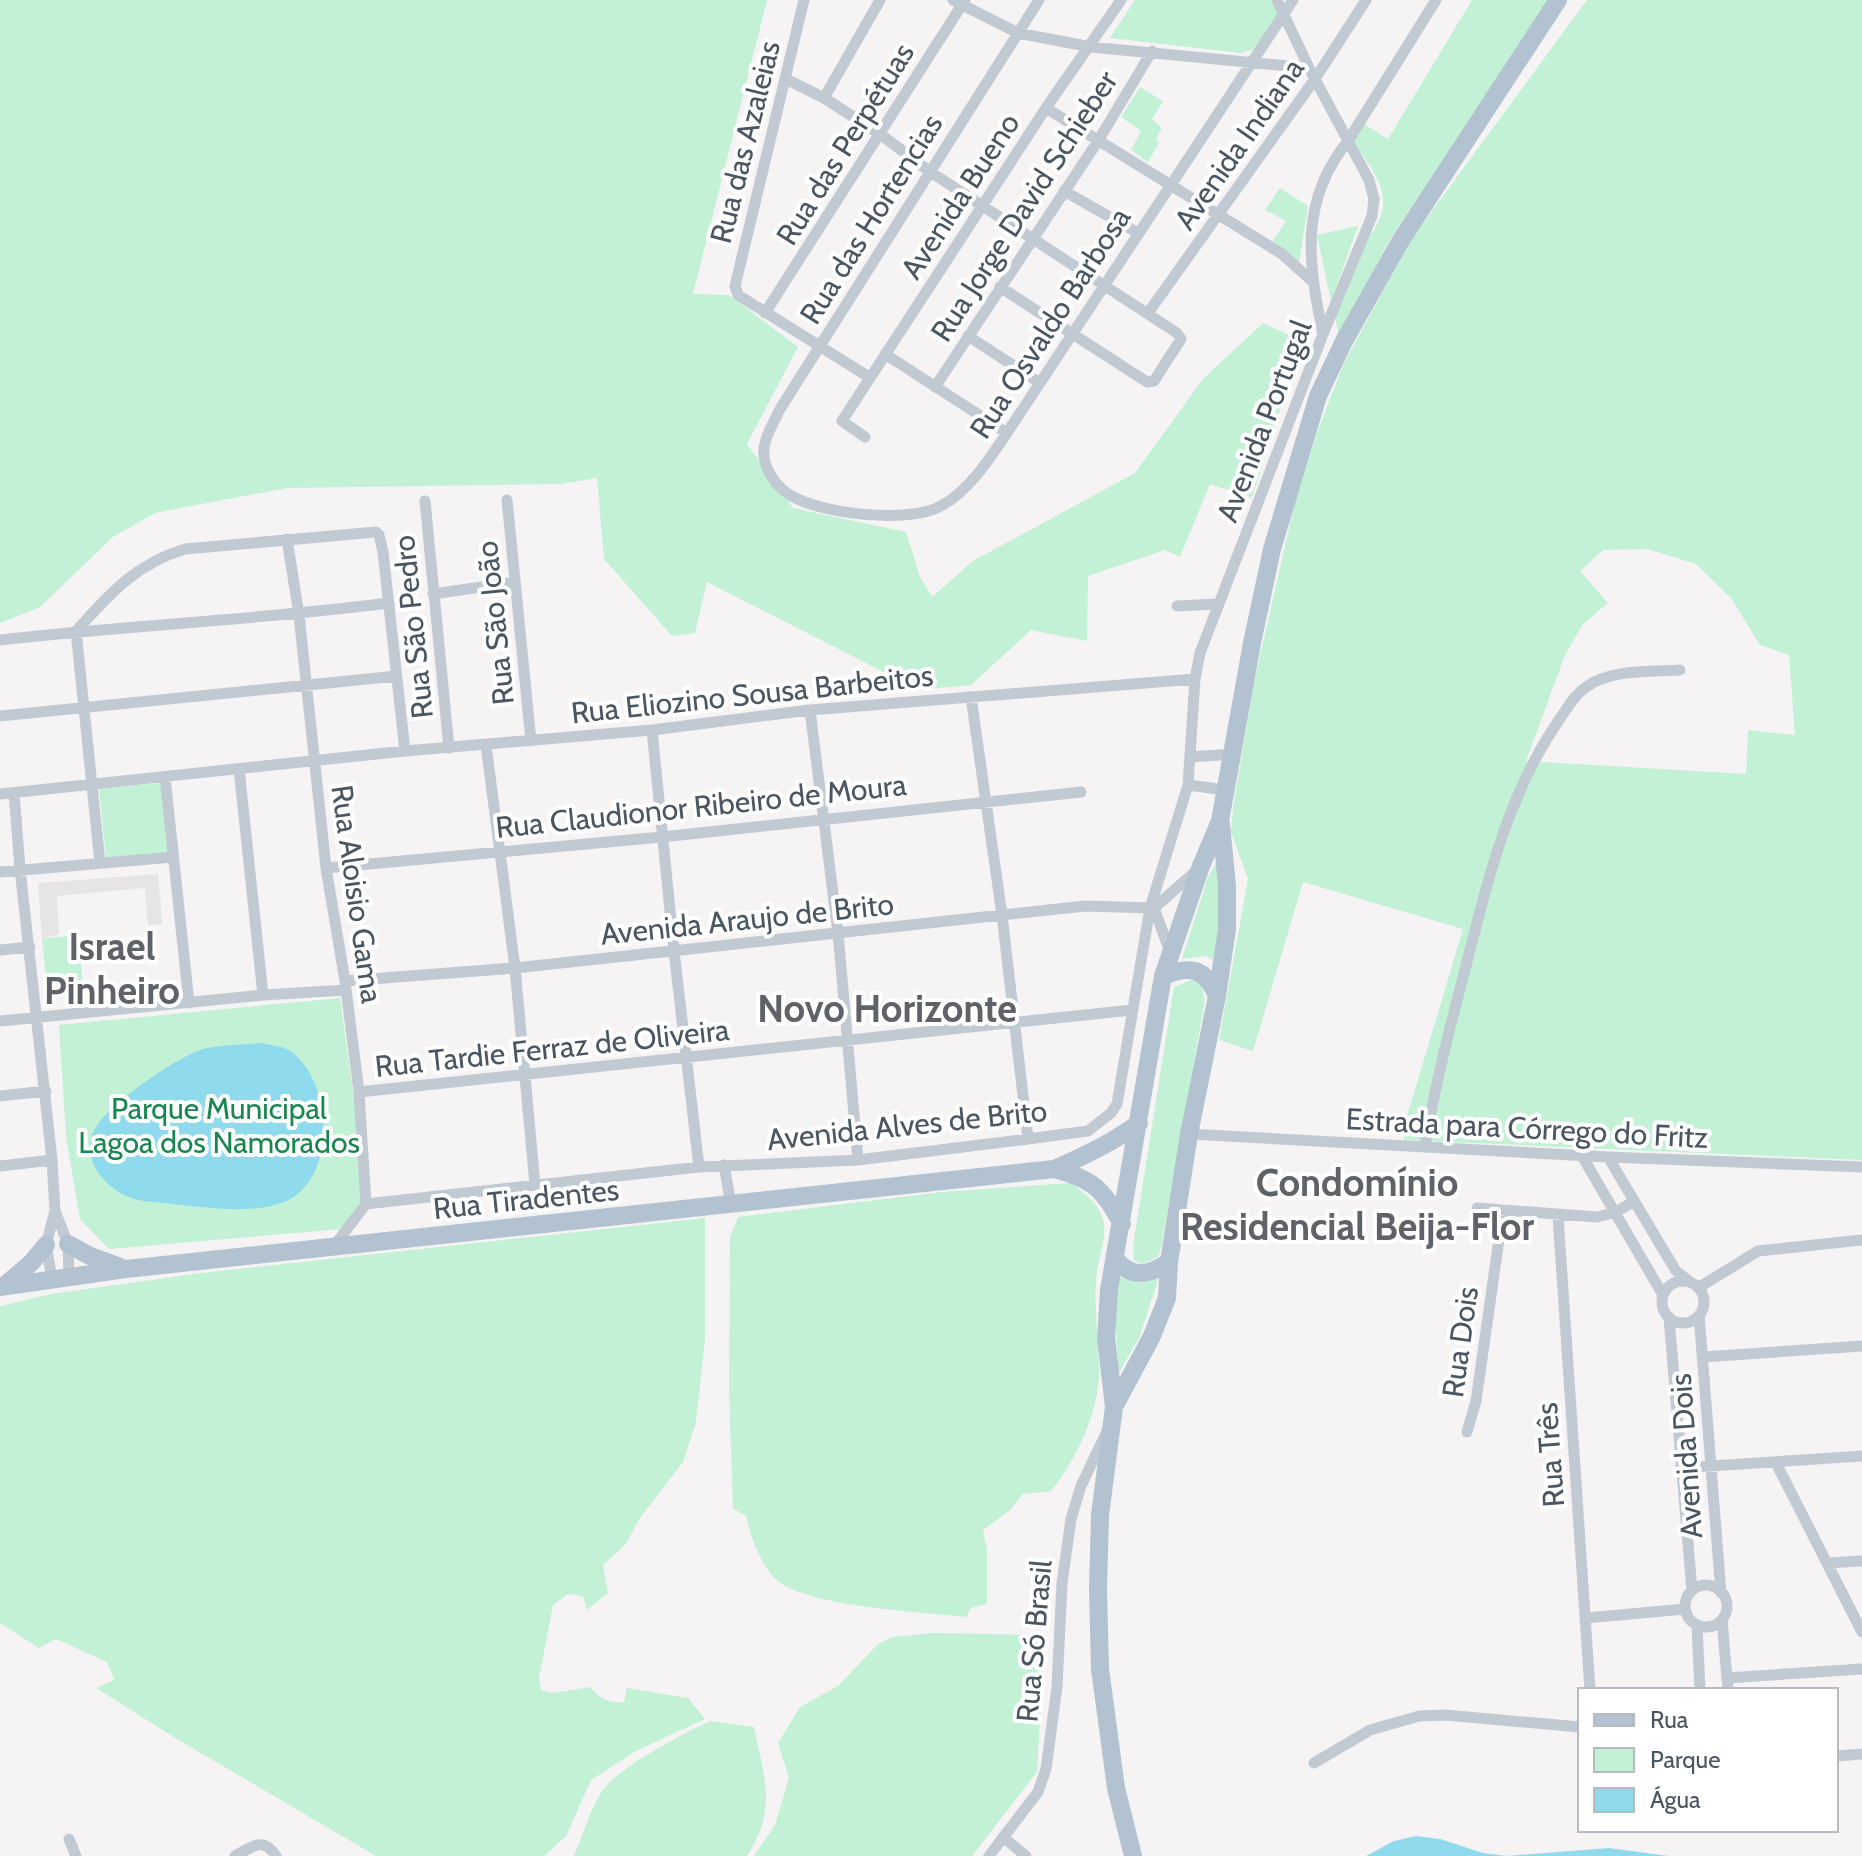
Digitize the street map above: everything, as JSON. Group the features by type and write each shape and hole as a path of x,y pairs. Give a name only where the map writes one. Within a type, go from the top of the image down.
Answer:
{"main road":[{"path":"1133,1856 1116,1788 1100,1669 1100,1515 1113,1414 1106,1338 1109,1290 1163,976 1220,821 1272,549 1318,396 1344,341 1401,240 1558,0"},
{"path":"1113,1414 1167,1298 1169,1262 1189,1134 1227,929 1227,886 1220,821"},
{"path":"1163,976 1190,970 1202,973 1210,980 1217,996"},
{"name":"Rua Tiradentes","path":"2,1287 126,1269 1054,1169 1095,1152 1139,1123"},
{"name":"Rua Tiradentes","path":"1054,1169 1080,1175 1098,1187 1109,1199 1122,1224"},
{"path":"68,1244 126,1269"},
{"path":"2,1287 31,1263 46,1245"},
{"path":"1115,1258 1123,1269 1136,1273 1158,1269 1169,1262"}],"street":[{"name":"Rua das Azaleias","path":"765,313 738,295 735,286 804,0"},
{"path":"824,98 880,0"},
{"name":"Rua das Hortencias","path":"768,470 763,452 770,430 798,378 1039,0"},
{"name":"Avenida Bueno","path":"865,437 842,421 1046,108 1121,0"},
{"path":"1277,0 1348,141"},
{"name":"Rua Osvaldo Barbosa","path":"768,470 783,489 804,501 839,511 872,514 921,512 941,506 961,489 983,467 1007,433 1293,0"},
{"name":"Avenida Indiana","path":"1148,313 1219,216 1312,74 1366,0"},
{"path":"1323,334 1312,281 1310,234 1315,205 1328,169 1436,0"},
{"path":"960,2 1018,33 1091,47 1255,61 1312,74"},
{"name":"Rua das Perpétuas","path":"765,313 960,2"},
{"name":"Rua Jorge David Schieber","path":"935,387 1098,141 1152,51"},
{"path":"786,79 824,98 880,134 929,171 1105,284 1177,333 1181,339 1154,381 1147,382 1000,287"},
{"path":"1046,108 1282,254 1312,281"},
{"name":"Avenida Portugal","path":"1195,679 1200,653 1217,604 1372,216 1374,199 1369,180 1348,141"},
{"path":"1064,191 1138,233"},
{"path":"765,313 869,377"},
{"path":"968,336 1040,383"},
{"path":"885,354 1007,433"},
{"name":"Rua São João","path":"507,500 531,741"},
{"name":"Rua São Pedro","path":"425,501 449,748"},
{"path":"100,863 76,631 117,586 160,556 185,549 376,532 383,552 405,751"},
{"name":"Rua Aloisio Gama","path":"287,539 299,615 326,868 346,986 359,1092 366,1204"},
{"path":"433,594 515,582"},
{"path":"0,640 76,631 299,615 388,603"},
{"path":"1177,606 1217,604"},
{"path":"1425,1146 1439,1069 1492,864 1511,811 1534,762 1569,706 1588,685 1619,676 1680,670"},
{"path":"0,716 397,676"},
{"name":"Rua Eliozino Sousa Barbeitos","path":"0,794 316,763 405,751 652,730 810,710 1195,679"},
{"name":"Avenida Alves de Brito","path":"366,1204 699,1167 858,1160 1088,1131 1111,1113 1117,1104 1152,908 1188,785 1195,679"},
{"path":"971,697 1016,1021 1028,1139"},
{"path":"810,710 838,933 858,1160"},
{"path":"652,730 699,1167"},
{"path":"486,745 515,968 535,1185"},
{"path":"1190,757 1233,754"},
{"path":"239,769 263,995"},
{"path":"165,777 189,1003"},
{"path":"1188,785 1226,790"},
{"name":"Rua Claudionor Ribeiro de Moura","path":"326,868 662,837 1081,792"},
{"path":"14,793 52,1160 55,1211 46,1245 60,1277"},
{"path":"0,872 173,857"},
{"path":"1170,953 1152,908 1201,866"},
{"name":"Avenida Araujo de Brito","path":"0,1021 1085,906 1152,908"},
{"path":"0,950 30,947"},
{"name":"Rua Tardie Ferraz de Oliveira","path":"359,1092 1132,1010"},
{"path":"0,1096 46,1091"},
{"name":"Estrada para Córrego do Fritz","path":"1189,1134 1582,1156 1862,1167"},
{"name":"Avenida Dois","path":"1582,1156 1663,1295 1664,1309 1669,1317 1692,1591 1686,1599 1685,1609"},
{"path":"1608,1157 1676,1271 1694,1285"},
{"path":"0,1166 52,1160"},
{"path":"724,1165 731,1205"},
{"path":"1477,1208 1597,1217 1616,1212 1633,1202"},
{"path":"334,1246 366,1204"},
{"path":"55,1211 66,1232 68,1244 60,1277"},
{"name":"Rua Dois","path":"1467,1432 1476,1401 1503,1211"},
{"name":"Rua Três","path":"1558,1216 1590,1688"},
{"path":"1663,1295 1672,1284 1694,1285 1758,1251 1862,1240"},
{"name":"Avenida Dois","path":"1694,1285 1704,1304 1699,1315 1721,1593 1726,1603 1722,1620 1727,1684"},
{"path":"1669,1317 1683,1323 1699,1315"},
{"path":"1703,1357 1862,1346"},
{"name":"Rua Só Brasil","path":"989,1856 1038,1792 1046,1769 1057,1687 1062,1583 1071,1519 1081,1486 1113,1414"},
{"path":"1680,1468 1862,1456"},
{"path":"1776,1463 1862,1632"},
{"path":"1828,1563 1862,1561"},
{"path":"1692,1591 1706,1586 1721,1593"},
{"path":"1586,1618 1685,1609 1697,1625 1712,1626 1722,1620"},
{"path":"1697,1625 1700,1688"},
{"path":"1727,1684 1862,1669"},
{"path":"1314,1763 1370,1730 1419,1716 1445,1715 1578,1727"},
{"path":"1838,1756 1862,1754"},
{"path":"1003,1837 1026,1856"},
{"path":"69,1839 76,1856"},
{"path":"235,1856 259,1844 269,1846 276,1856"}],"shaded area":[{"path":"158,874 162,924 148,925 145,888 57,896 59,934 42,939 38,883"}],"green space":[{"path":"0,0 767,0 693,294 729,295 798,347 747,444 793,508 906,532 920,577 932,597 973,561 1135,473 1203,379 1263,323 1302,341 1252,498 1210,484 1180,557 1165,550 1088,576 1087,641 1031,630 971,685 919,690 707,582 695,633 672,636 604,559 597,478 560,484 287,488 155,513 113,537 40,607 0,623"},
{"path":"1135,0 1273,0 1280,13 1258,48 1241,53 1110,38"},
{"path":"1472,0 1550,0 1390,239 1339,336 1335,317 1378,223 1383,198 1376,176 1353,140 1364,124 1388,139"},
{"path":"1587,0 1862,0 1862,1160 1404,1140 1407,1116 1463,929 1303,882 1253,1051 1219,1040 1248,879 1231,832 1233,808 1254,682 1295,502 1343,365 1410,241","holes":["1648,549 1696,564 1731,598 1760,645 1789,655 1795,735 1748,730 1746,774 1526,761 1565,655 1583,624 1608,603 1580,571 1603,550"]},
{"path":"1140,87 1163,101 1152,119 1162,128 1156,139 1159,143 1148,162 1131,150 1141,131 1121,117"},
{"path":"1280,188 1308,206 1299,264 1273,241 1286,221 1265,210"},
{"path":"1358,226 1331,301 1317,235"},
{"path":"163,783 169,852 106,859 99,788"},
{"path":"1220,856 1217,962 1205,956 1182,959 1208,877"},
{"path":"78,935 84,996 48,999 42,939"},
{"path":"1191,980 1200,982 1205,1000 1161,1248 1158,1257 1142,1264 1134,1260 1133,1246 1174,987"},
{"name":"Parque Municipal Lagoa dos Namorados","path":"340,998 358,1129 362,1199 342,1229 109,1249 80,1219 66,1137 59,1025"},
{"path":"1071,1183 1094,1203 1104,1225 1096,1280 1099,1382 1096,1399 1086,1432 1070,1464 1051,1491 1023,1494 1010,1510 983,1530 987,1550 987,1604 971,1608 966,1617 896,1610 814,1597 778,1581 758,1551 746,1515 733,1509 729,1390 730,1237 738,1217 942,1192"},
{"path":"705,1218 705,1339 696,1422 683,1462 640,1518 625,1545 603,1565 608,1593 587,1610 583,1596 568,1594 553,1605 539,1678 541,1690 553,1693 590,1687 613,1702 624,1702 627,1688 688,1698 705,1719 636,1751 591,1780 566,1836 544,1856 376,1856 96,1688 114,1680 107,1662 56,1639 39,1648 0,1623 0,1306 51,1294 201,1273"},
{"path":"1160,1274 1139,1338 1118,1374 1115,1308 1118,1277 1142,1283"},
{"path":"932,1633 1045,1635 1037,1772 972,1856 754,1856 775,1825 789,1778 778,1743 800,1707 838,1686 878,1644 893,1637"},
{"path":"710,1721 754,1727 766,1793 763,1823 747,1856 574,1856 593,1808 609,1783 651,1752"}],"water":[{"path":"260,1043 289,1050 303,1064 314,1082 321,1103 324,1125 322,1148 306,1186 290,1199 276,1205 242,1209 204,1207 129,1197 111,1187 100,1175 91,1156 92,1135 98,1124 123,1099 156,1074 200,1050"},
{"path":"1416,1836 1507,1856 1366,1856 1394,1841"},
{"path":"1609,1848 1669,1856 1507,1856"}],"district":[{"name":"Israel Pinheiro","path":"112,968"},
{"name":"Novo Horizonte","path":"887,1008"},
{"name":"Condomínio Residencial Beija-Flor","path":"1357,1204"}]}
